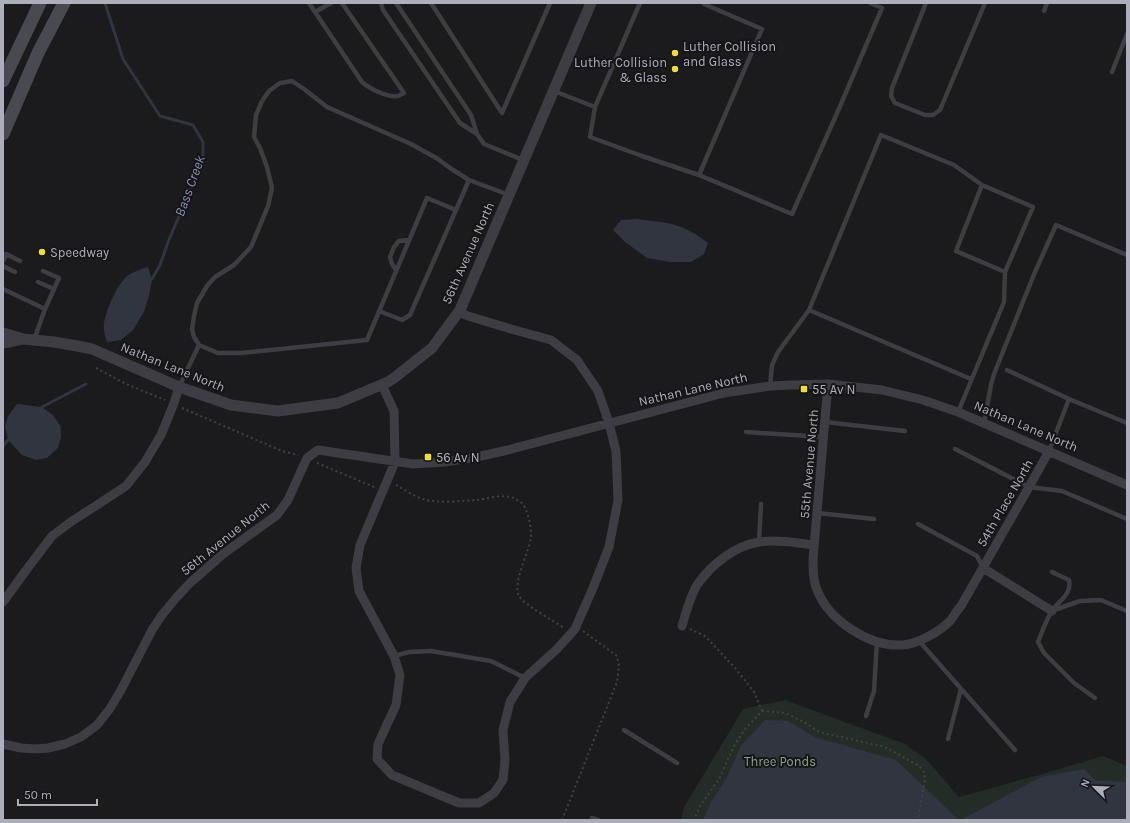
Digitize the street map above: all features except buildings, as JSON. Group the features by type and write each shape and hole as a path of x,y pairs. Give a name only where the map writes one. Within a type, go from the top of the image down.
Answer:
{"main road":[{"path":"3,80 40,3"},
{"path":"3,134 38,53 64,3"}],"street":[{"name":"56th Avenue North","path":"382,385 394,378 432,348 459,312 592,3"},
{"path":"382,385 394,412 395,462 360,545 356,568 359,591 394,656 400,675 396,705 378,744 376,758 392,775 459,803 479,803 494,793 503,780 505,760 503,730 510,702 525,678 557,649 575,629 594,588 609,547 618,500 616,451 610,423 598,391 578,360 551,340 468,316 459,312"},
{"name":"Nathan Lane North","path":"3,333 29,340 54,342 92,349 179,387 231,405 278,411 338,403 382,385"},
{"name":"Nathan Lane North","path":"3,343 29,340"},
{"name":"Nathan Lane North","path":"395,462 413,464 445,462 477,457 724,393 792,384 828,384 882,390 924,400 958,412 1127,485"},
{"name":"55th Avenue North","path":"828,384 826,422 814,545 813,577 817,592 824,605 838,620 850,629 877,641"},
{"path":"3,602 26,568 52,536 72,521 126,486 145,462 161,435 179,387"},
{"path":"307,458 318,450 395,462"},
{"name":"54th Place North","path":"877,641 888,644 902,645 919,641 936,632 950,621 961,606 1049,451"},
{"name":"56th Avenue North","path":"3,744 21,748 48,748 65,744 81,737 97,725 110,710 152,630 162,615 181,593 223,554 277,515 288,500 307,458"},
{"path":"682,626 688,606 697,586 710,569 726,555 746,545 759,542 787,542 814,545"},
{"path":"983,568 1052,610"}],"lane":[{"path":"309,3 362,82 370,88 391,96 397,96 404,93 342,3"},
{"path":"315,12 331,3"},
{"path":"381,3 383,10 460,123 477,134"},
{"path":"396,3 471,115 477,134 484,144 524,161"},
{"path":"431,3 502,113 550,3"},
{"path":"640,3 595,107 590,136 642,156 699,175 792,214 882,8 870,3"},
{"path":"699,175 762,29 703,3"},
{"path":"926,3 892,88 891,96 895,103 925,115 933,115 940,110 985,3"},
{"path":"1044,11 1047,3"},
{"path":"1112,72 1127,34"},
{"path":"456,210 427,198 367,340 241,353 218,353 199,345 194,337 192,328 197,303 207,286 215,277 234,265 251,247 268,206 272,188 267,167 254,137 256,115 262,101 269,91 280,83 292,82 304,89 327,107 412,144 470,180 509,195"},
{"path":"554,91 595,107"},
{"path":"770,386 772,365 778,352 809,310 881,135 954,164 982,185 1033,207 1005,272 1004,302 958,412"},
{"path":"379,311 402,320 410,315 470,180"},
{"path":"982,185 956,251 1005,272"},
{"path":"984,423 994,374 1035,272 1056,225 1127,255"},
{"path":"396,270 392,264 390,256 394,247 399,242 409,240"},
{"path":"3,261 6,254 20,261"},
{"path":"3,266 15,272"},
{"path":"29,340 59,278 43,271"},
{"path":"38,282 54,289"},
{"path":"3,289 45,308"},
{"path":"809,310 971,379"},
{"path":"179,387 199,345"},
{"path":"1007,370 1069,399 1127,423"},
{"path":"1049,451 1069,399"},
{"path":"826,422 905,431"},
{"path":"746,432 824,437"},
{"path":"955,449 1029,487 1062,491 1127,519"},
{"path":"759,542 761,504"},
{"path":"818,513 874,519"},
{"path":"918,524 977,556 983,568"},
{"path":"1052,572 1070,580 1070,586 1066,596 1052,610 1038,642 1044,653 1074,683 1095,698"},
{"path":"1052,610 1080,601 1101,600 1127,611"},
{"path":"866,716 874,691 877,641"},
{"path":"919,641 1015,750"},
{"path":"394,656 409,652 431,651 490,661 525,678"},
{"path":"948,739 961,689"},
{"path":"624,730 677,763"},
{"path":"592,818 598,820"}],"path":[{"path":"96,368 126,384 174,403 282,451 307,458 376,488 394,485 415,496 426,500 435,501 478,500 503,496 520,501 530,520 531,537 519,576 517,588 519,596 527,604 566,629 584,631 618,656 619,666 617,682 562,820"},
{"path":"682,626 705,636 736,669 754,692 762,710"},
{"path":"762,710 785,713 819,732 885,747 919,766 924,772 924,779 918,820"},
{"path":"694,820 700,806 719,779 737,740 744,729 762,710"}],"green space":[{"name":"Three Ponds","path":"785,700 905,744 926,759 959,797 1103,756 1127,766 1127,820 681,820 684,807 743,709"}],"shaded area":[{"path":"637,219 667,223 687,230 708,243 704,254 691,262 670,262 647,258 625,242 613,230 621,220"},
{"path":"148,267 152,280 144,312 133,330 121,340 107,342 104,331 104,323 107,311 117,289 130,274"},
{"path":"17,404 42,407 53,415 61,427 61,437 58,448 47,458 36,460 22,455 8,440 5,426 8,416"},
{"path":"765,720 788,721 815,737 896,760 959,820 703,820 711,802 726,779 741,746"},
{"path":"1084,769 1095,780 1127,782 1127,820 961,820 1041,777"}],"waterway":[{"name":"Bass Creek","path":"105,3 123,59 160,116 193,125 203,142 203,157 160,265 152,279"},
{"name":"Bass Creek","path":"42,407 86,384"},
{"name":"Bass Creek","path":"3,446 8,440"}],"place":[{"name":"Luther Collision and Glass","path":"675,53"},
{"name":"Luther Collision & Glass","path":"675,69"},
{"name":"Speedway","path":"42,252"},
{"name":"55 Av N","path":"804,389"},
{"name":"56 Av N","path":"428,457"}]}
